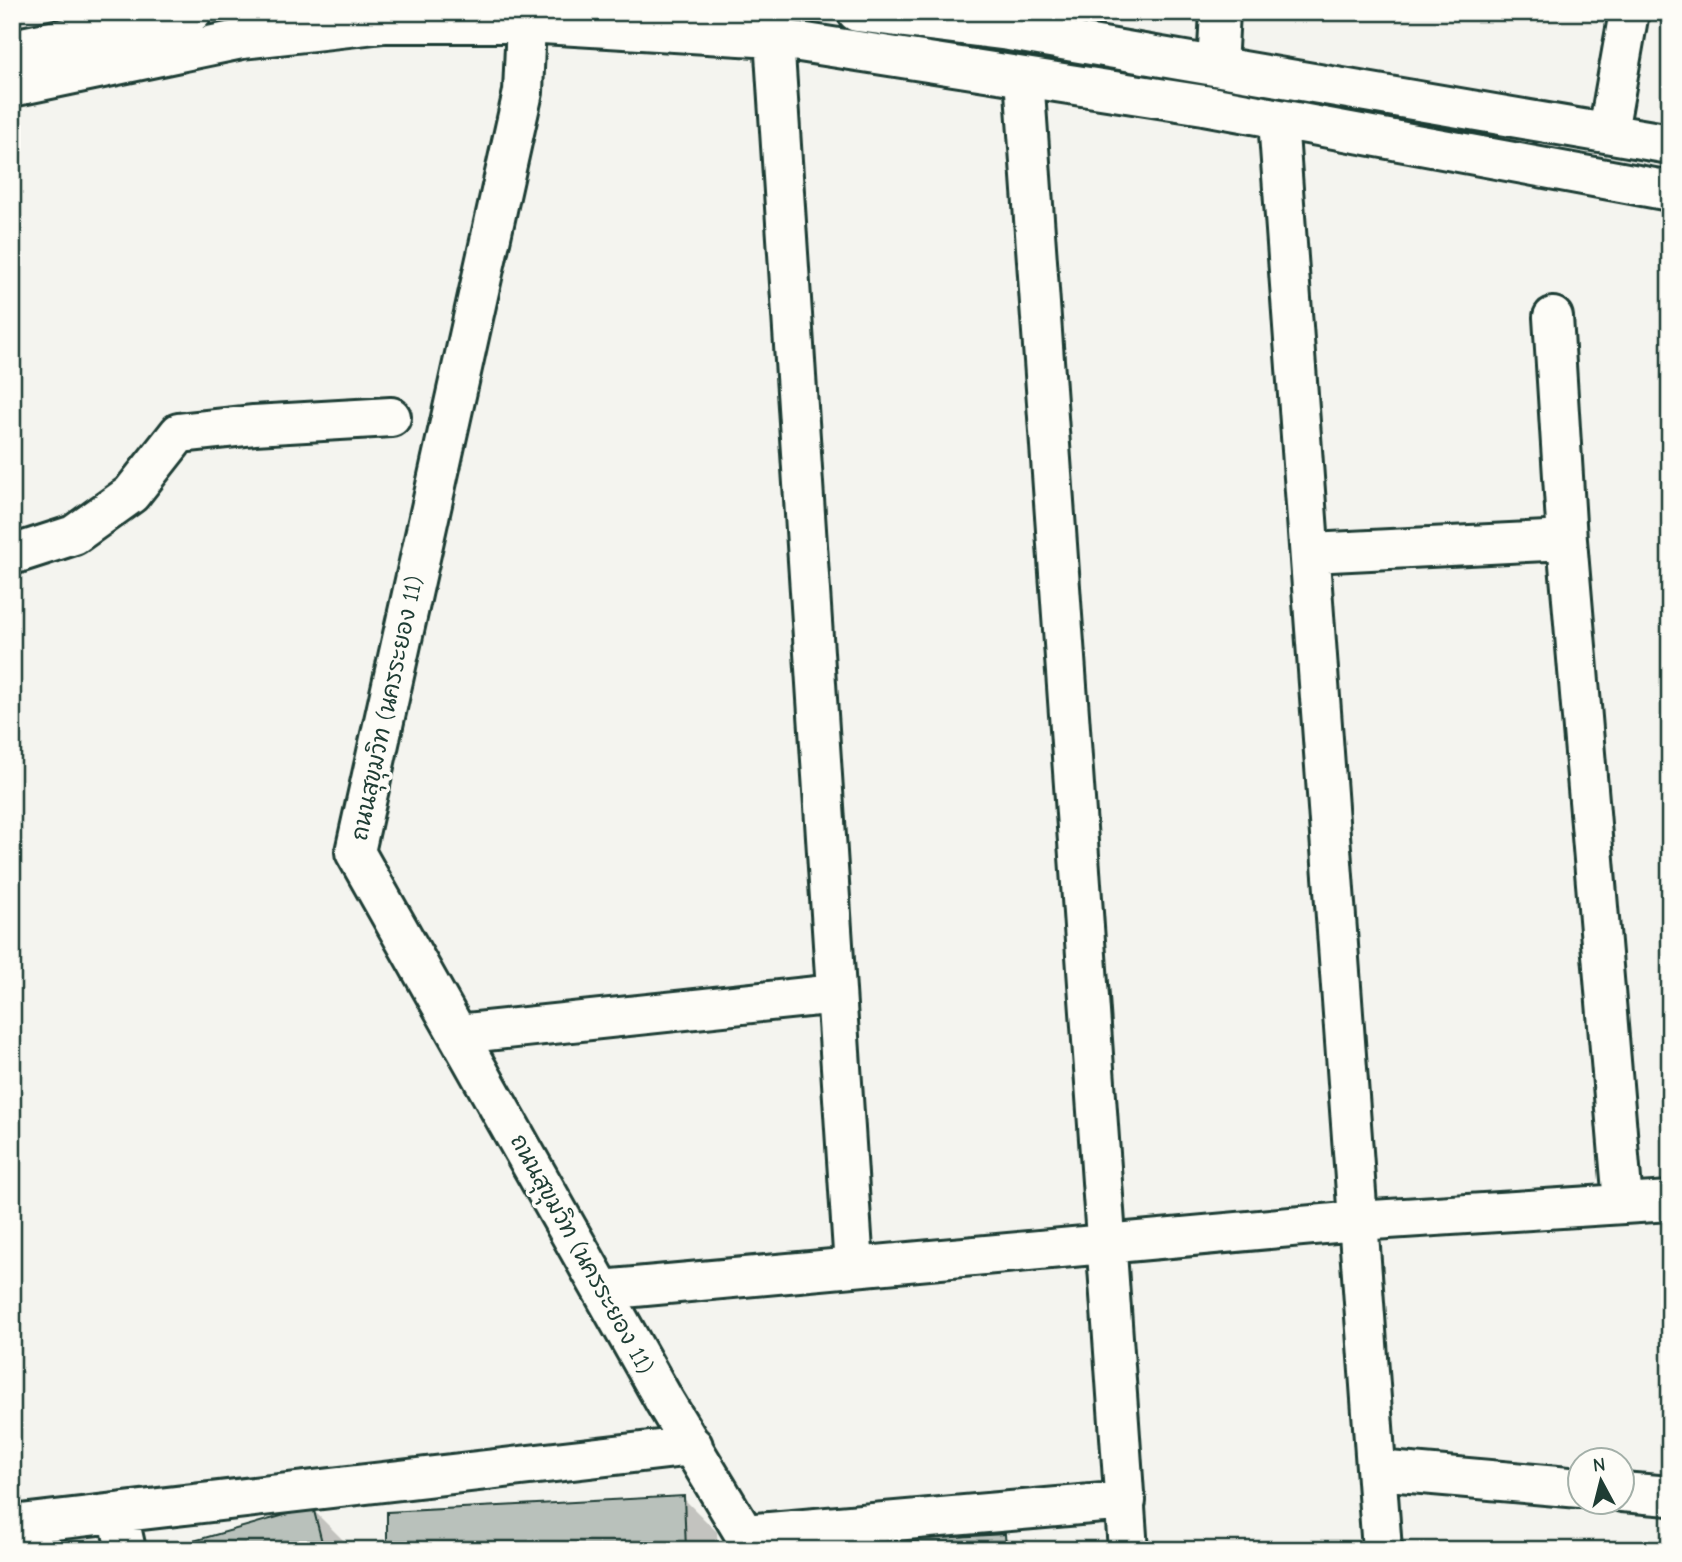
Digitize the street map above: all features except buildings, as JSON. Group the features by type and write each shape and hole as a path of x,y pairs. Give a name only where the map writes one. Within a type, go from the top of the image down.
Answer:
{"street":[{"path":"12,49 192,12"},
{"path":"857,12 963,19 1670,144"},
{"path":"1217,66 1220,12"},
{"path":"1608,132 1629,12"},
{"path":"12,87 242,39 384,23 526,23 774,38 1278,120 1670,191"},
{"name":"ถนนสุขุมวิท (นครระยอง 11)","path":"526,23 523,92 355,852 602,1290 749,1542"},
{"path":"774,38 854,1268"},
{"path":"1024,77 1129,1550"},
{"path":"1278,120 1382,1550"},
{"path":"1553,317 1567,540 1623,1203"},
{"path":"12,555 74,535 131,494 179,433 254,425 391,417"},
{"path":"1311,553 1567,540"},
{"path":"458,1034 836,994"},
{"path":"602,1290 1109,1246 1357,1221 1670,1200"},
{"path":"12,1525 693,1446"},
{"path":"1377,1470 1566,1487"},
{"path":"1636,1493 1670,1496"},
{"path":"749,1542 1125,1501"},
{"path":"118,1513 126,1550"}]}
